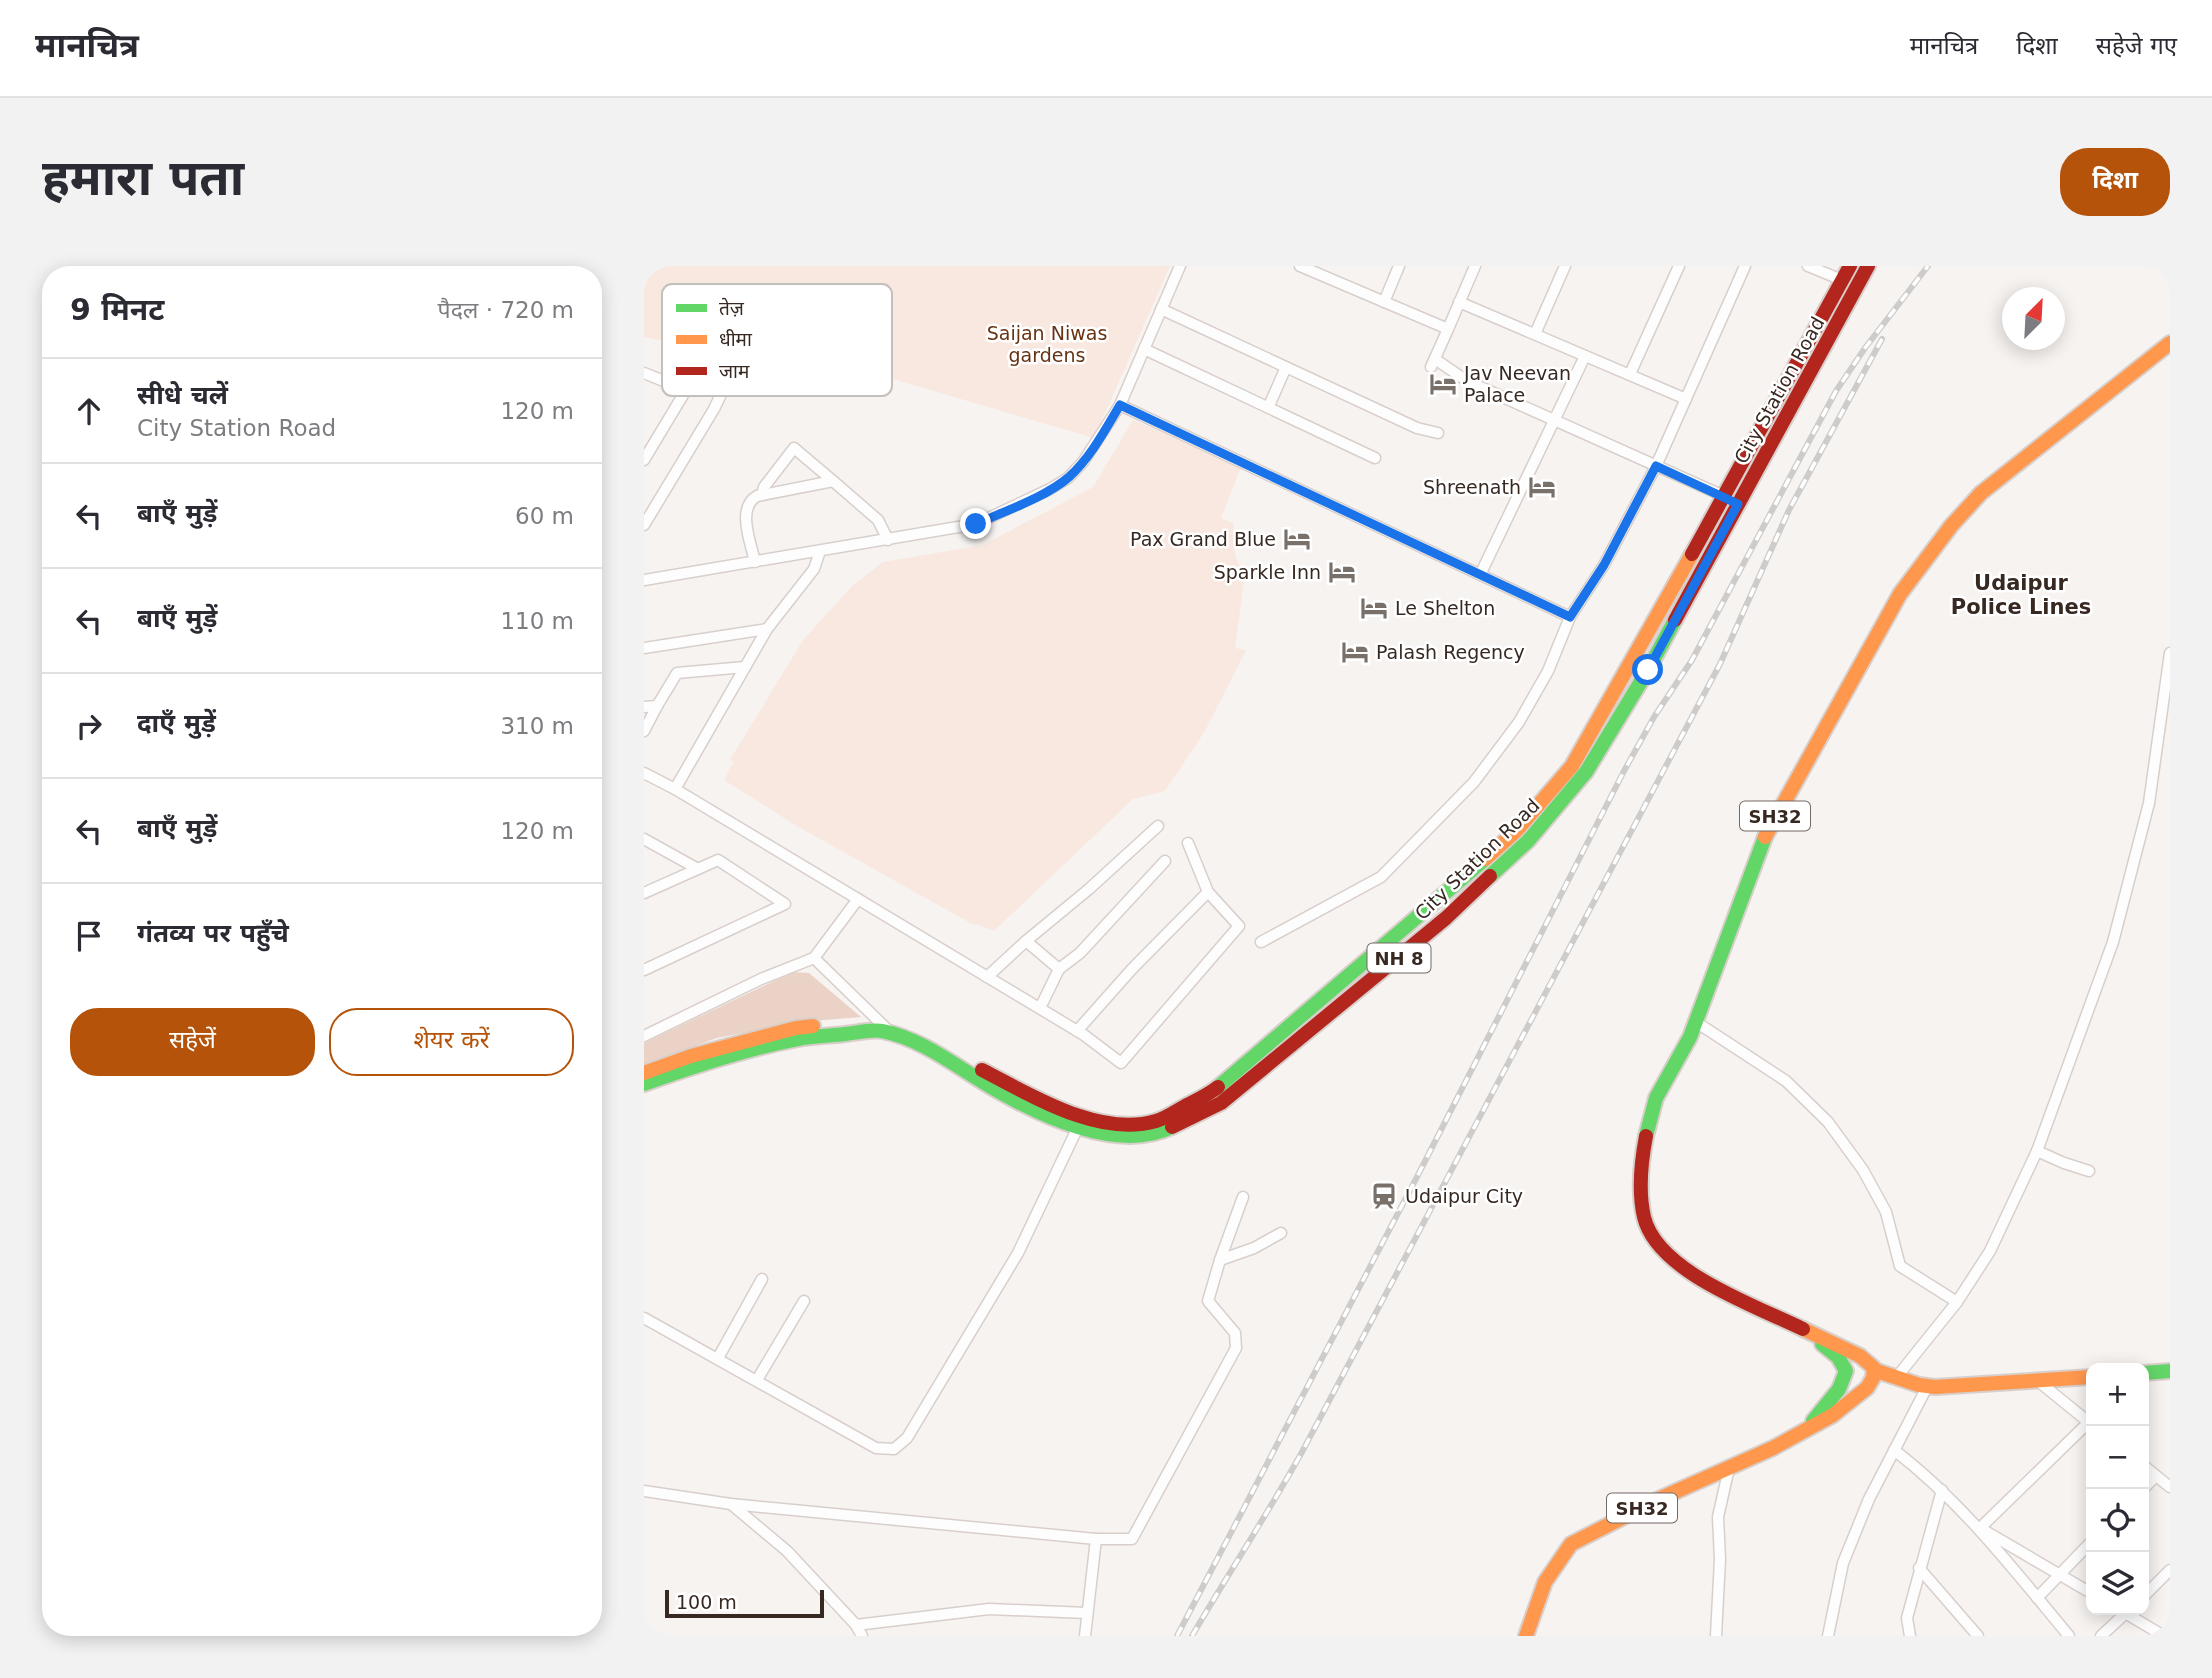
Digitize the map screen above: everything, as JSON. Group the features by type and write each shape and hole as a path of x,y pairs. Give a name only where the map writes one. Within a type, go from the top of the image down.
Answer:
{"main road":[{"name":"City Station Road","path":"644,1073 691,1056 796,1028 845,1023 881,1023 926,1038 1013,1087 1048,1104 1090,1119 1125,1126 1157,1121 1209,1094 1434,904 1517,830 1572,766 1634,660 1850,266"},
{"name":"City Station Road","path":"644,1084 694,1066 798,1039 881,1031 926,1047 997,1091 1044,1114 1078,1127 1124,1138 1161,1132 1221,1103 1446,918 1528,841 1586,772 1648,670 1868,266"},
{"name":"SH32","path":"1526,1636 1545,1582 1571,1544 1606,1525 1773,1448 1854,1401 1870,1384 1874,1370 1871,1364 1860,1356 1712,1285 1680,1267 1658,1245 1644,1219 1640,1184 1650,1118 1656,1098 1690,1037 1769,828 1900,594 1951,526 1981,493 2170,343"},
{"path":"1801,1328 1834,1354 1852,1380 1868,1379 1874,1370 1927,1387 2086,1377"},
{"path":"1807,1429 1839,1389 1846,1371"},
{"path":"2149,1373 2170,1371"}],"street":[{"path":"644,580 976,524 1050,489 1068,478 1083,462 1120,405 1180,266"},
{"path":"1300,266 1448,329"},
{"path":"1384,302 1399,266"},
{"path":"1475,266 1433,363 1467,382 1738,504"},
{"path":"1535,334 1565,266"},
{"path":"1630,374 1679,266"},
{"path":"1261,943 1381,877 1474,782 1519,722 1548,671 1570,617 1604,565 1656,466 1745,266"},
{"path":"1808,266 1842,280"},
{"path":"1459,302 1686,399"},
{"path":"1161,309 1417,428 1438,433"},
{"path":"1144,349 1375,458"},
{"path":"1480,575 1585,356"},
{"path":"1269,406 1286,367"},
{"path":"644,373 662,380"},
{"path":"644,460 682,396"},
{"path":"644,525 720,396"},
{"path":"1120,405 1570,617"},
{"path":"762,495 764,487 794,448 878,520 888,540"},
{"path":"755,562 745,515 749,501 762,495 833,481"},
{"path":"676,789 767,629 814,569 820,551"},
{"path":"644,648 767,629"},
{"path":"1896,1378 1957,1302 1990,1251 2037,1151 2113,942 2149,803 2170,653"},
{"path":"644,732 677,673 745,667"},
{"path":"644,707 657,706"},
{"path":"644,772 1040,1008 1121,1063 1239,926 1208,892 1188,843"},
{"path":"987,977 1158,825"},
{"path":"644,839 698,869"},
{"path":"644,893 719,860 785,904 644,970"},
{"path":"1040,1008 1059,969 1080,953 1165,861"},
{"path":"1077,1031 1132,969 1208,892"},
{"path":"644,1036 761,979 814,958 858,899"},
{"path":"1026,941 1059,969"},
{"path":"814,958 894,1036"},
{"path":"1696,1022 1786,1081 1828,1122 1863,1170 1886,1212 1900,1266 1957,1302"},
{"path":"644,1318 876,1448 894,1449 907,1438 1018,1253 1078,1127"},
{"path":"2037,1151 2089,1171"},
{"path":"644,1491 731,1504 1096,1539 1132,1539 1236,1348 1235,1333 1208,1301 1243,1198"},
{"path":"1220,1260 1254,1248 1281,1233"},
{"path":"718,1358 762,1279"},
{"path":"757,1380 804,1301"},
{"path":"2038,1381 2086,1420"},
{"path":"1828,1636 1843,1563 1869,1499 1927,1387"},
{"path":"1980,1528 2087,1426"},
{"path":"1894,1450 1926,1474 1980,1528 2066,1635"},
{"path":"1716,1636 1720,1559 1718,1517 1729,1468"},
{"path":"2149,1470 2170,1487"},
{"path":"2149,1483 2156,1476"},
{"path":"1910,1636 1908,1618 1919,1568 1942,1490"},
{"path":"731,1504 787,1550 856,1625 862,1636"},
{"path":"1980,1528 2086,1590"},
{"path":"1085,1636 1096,1539"},
{"path":"2037,1598 2086,1547"},
{"path":"1919,1568 1978,1636"},
{"path":"2149,1591 2170,1570"},
{"path":"856,1625 989,1609 1087,1613"},
{"path":"2101,1636 2121,1615"},
{"path":"2131,1615 2164,1636"}],"green space":[{"name":"Saijan Niwas gardens","path":"644,266 1170,266 1094,438 892,379 892,284 662,284 662,341 644,337"},
{"path":"1133,420 1241,467 1221,518 1234,524 1234,550 1245,573 1235,648 1246,650 1205,731 1165,791 1133,799 994,931 974,925 795,825 724,780 734,762 730,760 803,640 853,585 883,562 983,545 1093,487"}],"shaded area":[{"path":"793,972 809,973 861,1017 801,1022 717,1038 644,1064 644,1043"}],"railway":[{"path":"1177,1636 1419,1173 1624,771 1654,717 1692,660 1836,391 1865,348 1928,266"},
{"path":"1192,1636 1302,1452 1720,664 1789,510 1882,339"}],"traffic: fast":[{"path":"1490,876 1528,841 1586,772 1675,620"},
{"path":"1646,1136 1656,1098 1690,1037 1765,837"},
{"path":"1218,1087 1485,859"},
{"path":"644,1084 720,1058 778,1043 810,1037 878,1031 912,1041 1036,1111 1081,1128 1128,1136 1151,1134 1172,1127"},
{"path":"1813,1421 1839,1389 1846,1371 1838,1357 1822,1344"},
{"path":"2149,1373 2170,1371"}],"traffic: slow":[{"path":"1765,837 1900,594 1951,526 1981,493 2170,343"},
{"path":"1485,859 1517,830 1572,766 1692,554"},
{"path":"644,1073 691,1056 796,1028 813,1026"},
{"path":"1526,1636 1545,1582 1571,1544 1659,1499 1773,1448 1833,1415 1867,1388 1873,1378 1874,1368 1860,1356 1803,1329"},
{"path":"1874,1370 1919,1385 1935,1387 2086,1377"}],"traffic: jam":[{"path":"1692,554 1850,266"},
{"path":"1675,620 1868,266"},
{"path":"1172,1127 1221,1103 1446,918 1490,876"},
{"path":"982,1070 1044,1102 1089,1119 1112,1124 1134,1125 1156,1121 1218,1087"},
{"path":"1646,1136 1641,1197 1644,1217 1653,1237 1688,1271 1735,1298 1803,1329"}],"place":[{"name":"Jav Neevan Palace","path":"1443,384"},
{"name":"Shreenath","path":"1542,487"},
{"name":"Pax Grand Blue","path":"1297,539"},
{"name":"Sparkle Inn","path":"1342,572"},
{"name":"Le Shelton","path":"1374,608"},
{"name":"Palash Regency","path":"1355,652"},
{"name":"Udaipur City","path":"1384,1196"}],"district":[{"name":"Udaipur Police Lines","path":"2021,595"}],"route":[{"path":"976,524 1068,478 1098,443 1120,405 1570,617 1604,565 1656,466 1738,504 1648,670"}]}
